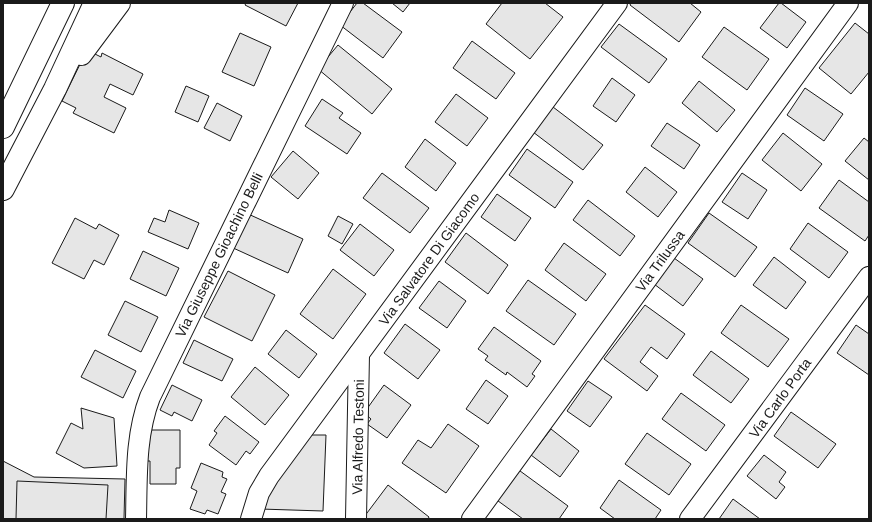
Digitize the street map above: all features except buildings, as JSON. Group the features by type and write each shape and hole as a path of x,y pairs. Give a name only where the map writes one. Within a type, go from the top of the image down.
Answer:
{"highway":[{"path":"24,84 46,3"},
{"path":"3,127 64,3"},
{"path":"3,189 55,89 95,3"},
{"path":"55,89 119,3"}],"street":[{"name":"Via Giuseppe Gioachino Belli","path":"136,519 139,440 142,421 150,397 343,3"},
{"name":"Via Salvatore Di Giacomo","path":"251,519 264,482 617,3"},
{"name":"Via Trilussa","path":"472,519 848,3"},
{"name":"Via Carlo Porta","path":"690,519 869,277"},
{"name":"Via Alfredo Testoni","path":"356,519 359,354"}]}
